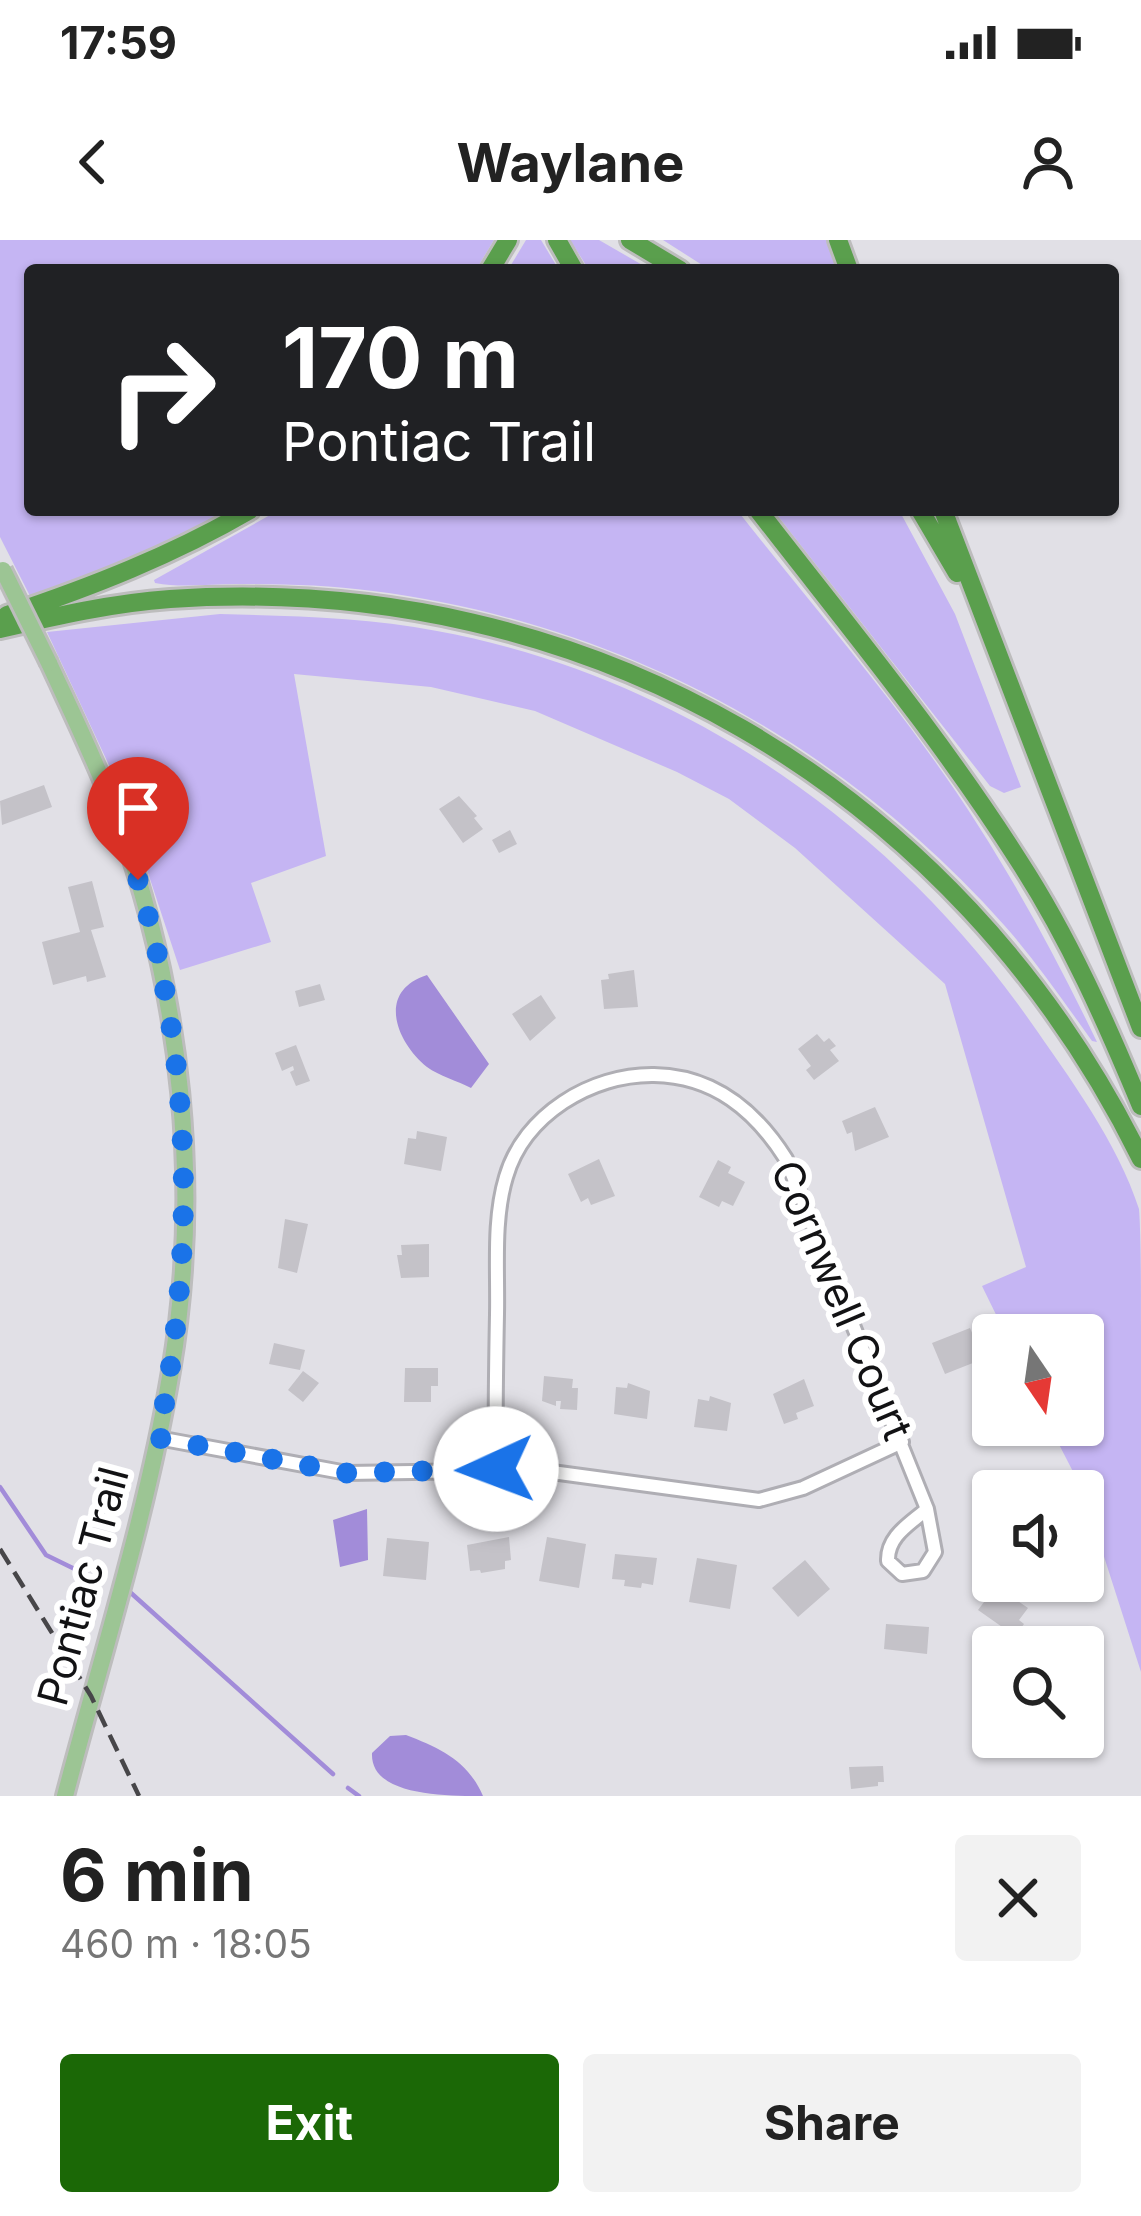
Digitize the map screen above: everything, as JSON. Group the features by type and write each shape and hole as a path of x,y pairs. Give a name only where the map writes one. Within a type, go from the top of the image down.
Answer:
{"highway":[{"path":"630,240 670,264"},
{"path":"0,618 140,566 240,516"},
{"path":"763,516 870,652 1022,865 1066,941 1141,1106"},
{"path":"923,516 994,647"},
{"path":"945,516 1141,1028"},
{"path":"0,629 165,599 353,601 439,613 551,642 677,693 821,777 937,874 981,918 1073,1036 1141,1159"}],"main road":[{"name":"Pontiac Trail","path":"1,568 104,785 138,880 175,1045 185,1186 172,1366 158,1438 65,1796"}],"street":[{"name":"Cornwell Court","path":"496,1469 499,1212 506,1176 533,1129 565,1101 603,1082 641,1075 682,1078 719,1090 755,1117 786,1159 927,1509 935,1552 923,1570 902,1574 888,1561 888,1552 895,1536 927,1509"},
{"path":"158,1438 347,1473 537,1470 759,1500 803,1488 902,1442"}],"shaded area":[{"path":"0,240 494,240 480,264 24,264 24,516 217,516 123,563 30,596 0,537"},
{"path":"526,240 541,240 555,264 512,264"},
{"path":"570,240 599,240 641,264 585,264"},
{"path":"663,240 826,240 835,264 701,264"},
{"path":"268,516 742,516 955,790 1020,895 1097,1042 1016,939 940,859 871,800 797,747 719,701 637,662 552,630 463,607 339,587 185,586 154,580"},
{"path":"778,516 902,516 955,614 1021,787 1004,793 990,786"},
{"path":"220,614 301,617 410,626 526,652 611,683 693,721 771,768 845,822 912,882 974,949 1030,1021 1091,1111 1139,1209 1141,1672 1104,1557 1104,1470 1072,1470 1060,1446 1104,1446 1104,1314 996,1314 982,1286 1026,1267 945,984 795,848 729,799 677,772 535,711 431,687 294,674 326,856 251,883 271,942 180,970 121,791 47,632"},
{"path":"427,975 489,1064 471,1088 427,1067 400,1031 396,1017 401,992"},
{"path":"367,1509 368,1560 340,1567 333,1520"},
{"path":"406,1735 452,1757 483,1796 412,1791 383,1778 372,1753 390,1736"}],"building":[{"path":"44,785 52,807 2,825 0,801"},
{"path":"459,796 483,829 463,843 439,809"},
{"path":"510,830 517,844 499,853 492,840"},
{"path":"92,881 104,927 91,930 106,977 87,982 86,976 53,985 42,942 80,932 68,887"},
{"path":"634,970 638,1007 604,1009 601,980 609,979 608,974"},
{"path":"320,984 325,1000 299,1007 295,991"},
{"path":"541,995 556,1018 530,1041 512,1014"},
{"path":"817,1034 836,1046 830,1050 839,1061 814,1080 806,1070 811,1066 798,1049"},
{"path":"296,1045 310,1081 296,1086 290,1072 293,1066 282,1071 275,1053"},
{"path":"875,1107 889,1137 855,1151 852,1132 847,1134 842,1121"},
{"path":"417,1131 447,1137 441,1171 404,1164 408,1138 416,1139"},
{"path":"599,1159 615,1196 591,1205 588,1198 581,1202 568,1174"},
{"path":"718,1160 731,1167 728,1173 745,1182 733,1206 722,1201 719,1207 699,1197"},
{"path":"285,1219 308,1224 297,1273 278,1268"},
{"path":"429,1244 429,1277 401,1278 397,1255 402,1255 401,1245"},
{"path":"970,1328 972,1363 945,1374 932,1343"},
{"path":"274,1343 305,1350 300,1370 269,1364"},
{"path":"405,1368 438,1368 438,1386 431,1386 431,1402 404,1402"},
{"path":"303,1371 319,1383 303,1402 288,1390"},
{"path":"544,1376 573,1379 572,1388 578,1388 577,1410 560,1409 561,1401 556,1406 542,1401"},
{"path":"804,1379 814,1406 784,1424 773,1394"},
{"path":"628,1383 650,1391 647,1419 614,1414 616,1387 627,1388"},
{"path":"710,1396 731,1403 727,1431 694,1427 698,1399 709,1401"},
{"path":"509,1537 511,1560 505,1561 505,1569 470,1571 467,1545"},
{"path":"547,1537 586,1544 579,1588 539,1581"},
{"path":"387,1538 429,1542 426,1580 383,1576"},
{"path":"615,1554 657,1558 653,1585 624,1586 625,1580 612,1579"},
{"path":"697,1558 737,1565 730,1609 689,1602"},
{"path":"805,1560 830,1589 798,1617 772,1588"},
{"path":"984,1602 1019,1602 1028,1608 1019,1620 1022,1626 1001,1626 978,1610"},
{"path":"886,1624 929,1627 927,1654 884,1649"},
{"path":"883,1766 884,1782 851,1789 849,1767"}],"waterway":[{"path":"0,1487 46,1555 87,1575"},
{"path":"131,1593 333,1774"},
{"path":"348,1788 359,1796"}],"railway":[{"path":"0,1549 91,1696 139,1796"}],"route":[{"path":"138,880 171,1021 185,1186 179,1302 158,1438 347,1473 496,1469"}]}
